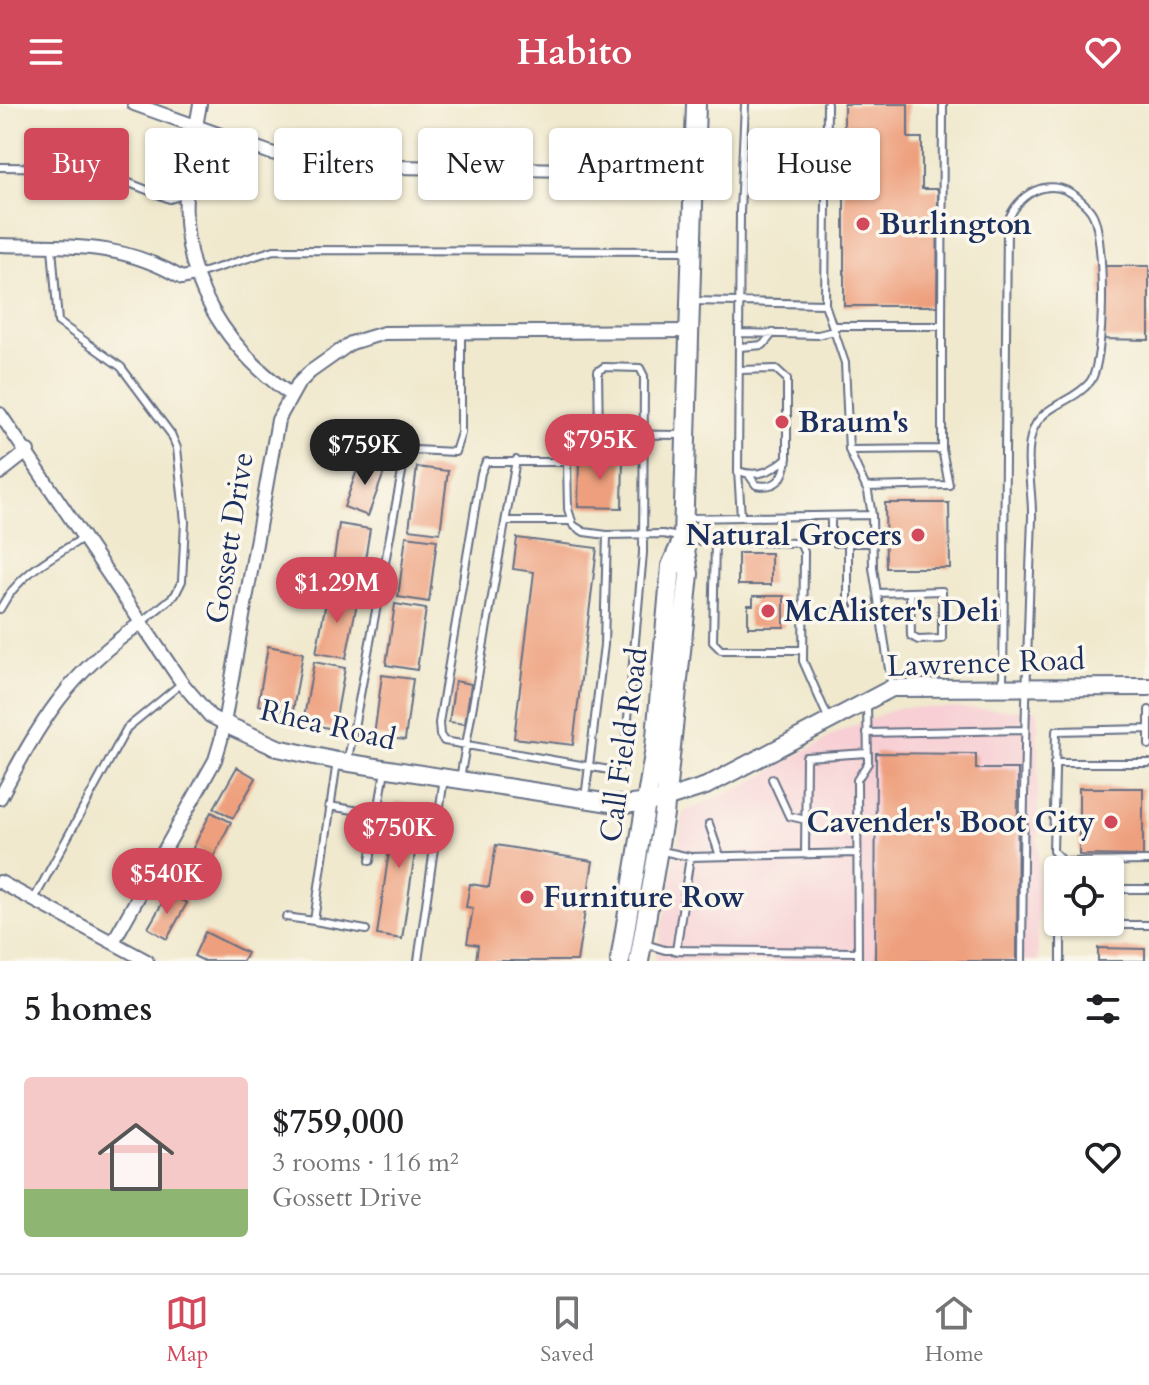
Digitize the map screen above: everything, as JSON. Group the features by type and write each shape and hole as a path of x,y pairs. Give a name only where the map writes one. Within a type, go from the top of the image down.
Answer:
{"main road":[{"name":"Call Field Road","path":"695,128 696,104"},
{"name":"Call Field Road","path":"635,947 689,574 683,538 694,200"},
{"name":"Call Field Road","path":"620,961 635,947 658,850 656,801"}],"street":[{"path":"134,104 271,153 331,166 549,170"},
{"path":"197,128 200,104"},
{"path":"187,200 195,275 220,327 236,347 291,395"},
{"path":"0,245 114,249 135,254 182,278 195,275"},
{"name":"Gossett Drive","path":"113,942 215,760 225,724 264,508 272,439 291,395 310,372 351,343 401,331 691,331"},
{"name":"Rhea Road","path":"0,414 28,451 182,683 210,716 278,748 342,762 584,801 623,805 656,801"},
{"path":"0,473 28,451"},
{"path":"0,798 59,696 100,652 141,623"},
{"name":"Lawrence Road","path":"656,801 735,773 892,688 1149,687"},
{"path":"0,882 147,961"}],"lane":[{"path":"741,517 738,471 745,104"},
{"path":"827,104 825,304 845,363 849,450 866,487 872,515 877,593 892,688"},
{"path":"866,487 949,485 942,449 943,104"},
{"path":"0,167 91,168 145,189"},
{"path":"1003,687 1007,224 1013,207 1024,195 1051,188 1074,194 1086,204 1096,223 1101,266 1100,339 1097,365 1088,384 1048,410 1031,436 1022,961"},
{"path":"52,247 58,322 121,367 171,434 177,448 185,522 182,581 175,595 141,623"},
{"path":"195,275 274,250 693,252"},
{"path":"691,301 825,304"},
{"path":"740,333 818,335 833,329 942,326"},
{"path":"375,448 455,452 459,444 461,332"},
{"path":"740,347 763,345 773,333"},
{"path":"599,434 598,371 604,367 643,371 643,534 624,762 615,771 586,768 444,741 439,723 481,473 490,460 567,462 572,521 577,529 607,535 643,534 715,541 800,543 804,552 803,650 806,673 830,720"},
{"path":"740,370 776,369 787,379 786,472 779,482 768,487 756,485 749,475"},
{"path":"586,434 687,435"},
{"path":"849,450 942,449"},
{"path":"314,921 329,806 342,762 406,451"},
{"path":"738,471 749,475 767,472 787,458"},
{"path":"418,961 452,780 466,747 516,460"},
{"path":"684,518 872,515"},
{"path":"831,516 831,539 873,543"},
{"path":"506,521 572,521"},
{"path":"584,801 604,645 607,535"},
{"path":"0,609 9,592 27,573 85,537"},
{"path":"715,541 713,642 721,650 803,650"},
{"path":"848,543 848,611"},
{"path":"877,593 942,591 942,639 918,640 911,636 910,592"},
{"path":"836,611 879,610"},
{"path":"34,899 127,728 182,683"},
{"path":"858,961 857,780 868,763 867,699"},
{"path":"1149,710 1149,745"},
{"path":"1148,729 1061,729 1054,737 1054,856 1064,862 1149,861"},
{"path":"867,733 1024,730"},
{"path":"805,854 806,757 867,753"},
{"path":"1054,763 1149,763"},
{"path":"370,861 385,769"},
{"path":"772,779 789,816 806,820"},
{"path":"329,806 378,814"},
{"path":"709,824 720,856"},
{"path":"658,850 690,857 857,853"},
{"path":"676,951 690,857"},
{"path":"1124,889 1149,889"},
{"path":"286,917 366,930"},
{"path":"1124,925 1149,925"},
{"path":"1061,936 1061,961"},
{"path":"635,947 676,951 858,952"},
{"path":"665,950 666,961"}],"shaded area":[{"path":"900,707 1038,710 1038,961 655,961 684,812 747,785 838,732"}],"building":[{"path":"844,104 908,104 908,138 922,138 922,189 938,189 937,306 844,306 844,200 880,200 880,128 844,128"},
{"path":"1101,266 1149,266 1149,340 1100,339"},
{"path":"579,456 623,457 622,508 578,507"},
{"path":"361,459 386,467 368,516 344,507"},
{"path":"417,467 448,471 440,533 409,529"},
{"name":"Natural Grocers","path":"885,503 949,503 950,568 886,568"},
{"path":"339,524 370,529 360,590 330,585"},
{"path":"406,536 437,540 429,602 398,597"},
{"path":"517,538 597,548 573,745 514,738 534,572 513,569"},
{"path":"738,553 771,553 771,585 738,585"},
{"path":"328,592 358,598 346,658 316,653"},
{"path":"753,596 784,596 784,627 748,627 748,605 753,605"},
{"path":"395,604 426,609 417,670 386,665"},
{"path":"268,646 303,653 293,711 258,705"},
{"path":"314,662 345,668 334,729 303,723"},
{"path":"382,675 413,679 405,740 374,736"},
{"path":"455,681 471,684 465,724 449,722"},
{"path":"876,753 976,754 976,769 1018,769 1017,961 875,961"},
{"path":"237,767 256,778 233,818 214,808"},
{"name":"Cavender's Boot City","path":"1079,788 1143,788 1143,856 1079,855"},
{"path":"396,802 422,806 402,939 377,935"},
{"path":"211,812 231,822 213,858 193,848"},
{"name":"Furniture Row","path":"496,845 593,861 577,961 476,961 478,945 467,943 473,908 466,907 470,884 489,887"},
{"path":"191,852 209,863 189,899 171,888"},
{"path":"168,893 187,903 167,939 148,928"},
{"path":"205,932 247,953 243,961 204,961 194,956"},
{"path":"1098,948 1145,949 1145,961 1098,961"}],"place":[{"name":"Burlington","path":"863,224"},
{"name":"Braum's","path":"782,422"},
{"name":"Natural Grocers","path":"918,535"},
{"name":"McAlister's Deli","path":"768,611"},
{"name":"Cavender's Boot City","path":"1111,822"},
{"name":"Furniture Row","path":"527,897"}]}
